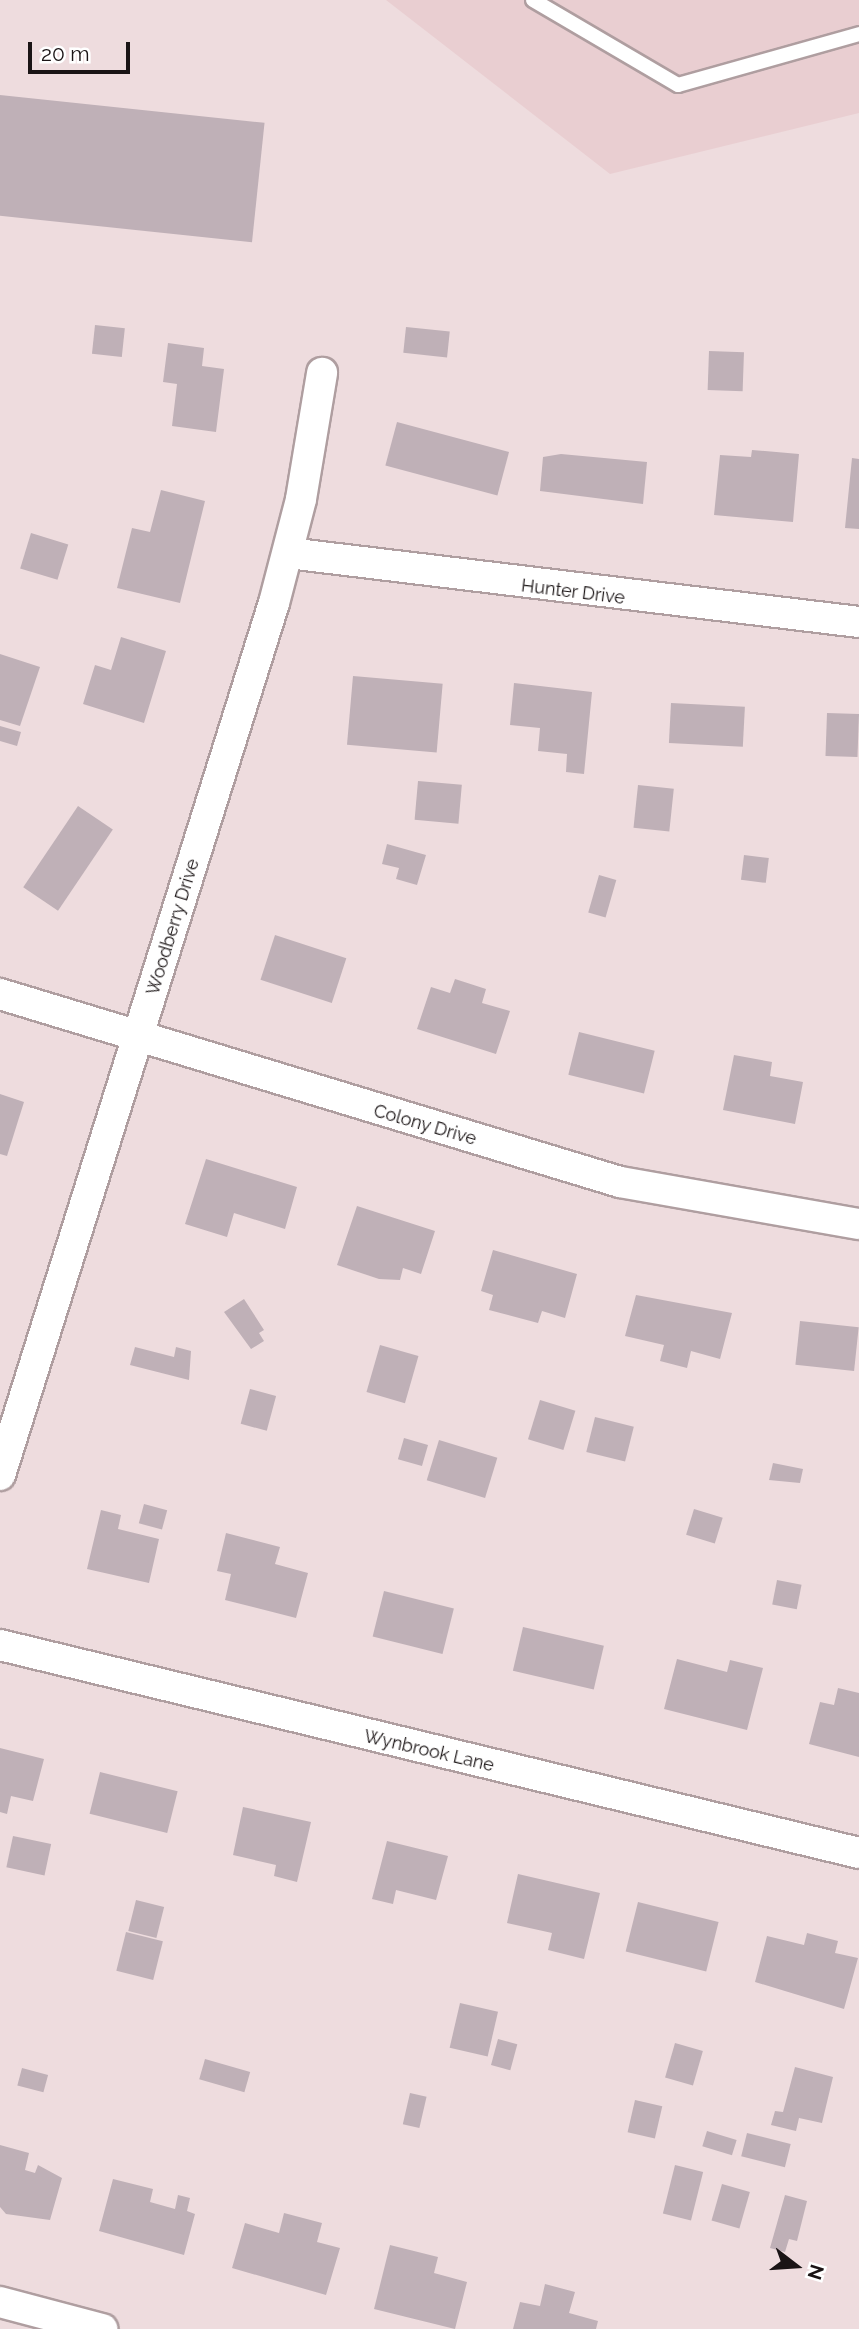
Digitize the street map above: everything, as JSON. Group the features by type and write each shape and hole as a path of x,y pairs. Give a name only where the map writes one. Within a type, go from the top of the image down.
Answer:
{"street":[{"name":"Woodberry Drive","path":"0,1475 140,1035 288,553 322,373"},
{"name":"Hunter Drive","path":"288,553 859,622"},
{"name":"Colony Drive","path":"0,994 620,1182 859,1224"},
{"name":"Wynbrook Lane","path":"0,1645 859,1853"},
{"path":"0,2302 102,2329"}],"lane":[{"path":"533,0 678,85 859,34"}],"shaded area":[{"path":"386,0 859,0 859,113 610,174"}],"building":[{"path":"0,95 265,123 252,242 0,216"},
{"path":"95,325 125,328 122,357 92,354"},
{"path":"406,327 450,332 447,357 403,353"},
{"path":"168,343 204,348 202,366 224,369 216,432 172,426 177,384 163,382"},
{"path":"709,351 744,352 743,391 708,390"},
{"path":"397,422 509,452 497,495 385,465"},
{"path":"752,450 799,454 793,522 714,515 720,455 751,457"},
{"path":"561,454 647,462 643,504 540,491 543,457"},
{"path":"852,458 859,459 859,529 845,528"},
{"path":"161,490 205,501 180,603 117,588 132,528 150,532"},
{"path":"31,533 68,544 57,580 20,568"},
{"path":"121,637 166,651 144,723 83,704 95,665 111,670"},
{"path":"0,654 40,667 20,726 0,720"},
{"path":"353,676 443,684 437,753 347,745"},
{"path":"514,683 592,692 584,774 566,772 567,754 538,751 540,728 510,725"},
{"path":"671,703 745,707 743,747 669,743"},
{"path":"827,713 859,714 857,757 825,756"},
{"path":"0,726 21,732 17,746 0,741"},
{"path":"418,781 462,785 458,824 415,820"},
{"path":"638,785 674,789 669,832 634,828"},
{"path":"78,806 113,829 58,911 23,887"},
{"path":"387,844 426,855 417,885 396,879 399,868 382,864"},
{"path":"744,855 769,858 766,883 741,880"},
{"path":"599,875 616,880 606,917 588,912"},
{"path":"275,935 346,958 332,1003 260,980"},
{"path":"455,979 486,989 482,1003 510,1011 496,1054 417,1029 431,987 450,993"},
{"path":"579,1032 655,1051 644,1094 568,1075"},
{"path":"734,1055 772,1062 770,1076 803,1082 795,1124 723,1110"},
{"path":"0,1094 24,1102 7,1156 0,1154"},
{"path":"206,1159 297,1187 285,1229 234,1213 227,1237 185,1224"},
{"path":"357,1206 435,1231 421,1274 403,1268 400,1280 379,1279 337,1265"},
{"path":"493,1250 577,1274 565,1318 542,1311 538,1323 489,1310 493,1295 481,1291"},
{"path":"636,1295 732,1313 720,1359 691,1351 687,1368 660,1361 664,1345 625,1336"},
{"path":"244,1299 264,1330 259,1333 264,1341 251,1349 224,1312"},
{"path":"800,1321 859,1327 854,1371 795,1365"},
{"path":"380,1345 418,1356 405,1403 366,1392"},
{"path":"135,1347 174,1357 176,1347 191,1351 189,1380 130,1365"},
{"path":"250,1389 276,1396 267,1431 241,1424"},
{"path":"540,1400 575,1411 563,1450 528,1439"},
{"path":"595,1417 634,1427 625,1462 586,1452"},
{"path":"404,1438 428,1445 422,1466 398,1459"},
{"path":"439,1440 497,1458 485,1498 427,1480"},
{"path":"773,1463 803,1469 800,1483 769,1480"},
{"path":"144,1504 167,1510 162,1530 139,1523"},
{"path":"694,1509 723,1518 715,1544 686,1535"},
{"path":"101,1510 121,1515 118,1529 159,1539 149,1583 87,1569"},
{"path":"226,1533 280,1547 275,1564 308,1573 296,1618 225,1600 231,1574 217,1571"},
{"path":"777,1580 802,1585 797,1609 772,1605"},
{"path":"384,1591 454,1608 442,1654 373,1637"},
{"path":"523,1627 604,1646 594,1690 513,1671"},
{"path":"677,1659 727,1672 730,1660 763,1668 747,1730 664,1709"},
{"path":"838,1688 859,1693 859,1757 809,1744 820,1702 834,1705"},
{"path":"0,1748 44,1759 33,1801 11,1796 7,1814 0,1812"},
{"path":"100,1772 178,1791 167,1833 90,1814"},
{"path":"243,1807 311,1822 297,1882 274,1876 276,1865 233,1855"},
{"path":"13,1836 51,1844 44,1875 6,1867"},
{"path":"387,1841 448,1856 436,1900 396,1890 393,1904 372,1899"},
{"path":"518,1874 600,1893 584,1959 548,1950 552,1933 507,1923"},
{"path":"136,1900 164,1907 156,1938 128,1931"},
{"path":"638,1902 719,1922 706,1972 626,1951"},
{"path":"126,1932 163,1941 153,1980 116,1971"},
{"path":"807,1933 838,1941 835,1953 858,1958 844,2009 755,1982 767,1936 804,1945"},
{"path":"460,2003 498,2012 488,2057 450,2048"},
{"path":"498,2039 517,2044 510,2070 491,2065"},
{"path":"675,2043 703,2051 693,2086 665,2078"},
{"path":"205,2059 250,2072 244,2092 199,2079"},
{"path":"795,2067 833,2077 822,2123 799,2118 796,2131 771,2125 775,2111 783,2112"},
{"path":"22,2068 48,2075 43,2092 17,2085"},
{"path":"410,2093 427,2097 419,2128 403,2124"},
{"path":"635,2100 662,2106 655,2138 628,2132"},
{"path":"707,2131 737,2140 732,2155 702,2146"},
{"path":"747,2133 791,2144 785,2167 741,2156"},
{"path":"0,2145 29,2153 25,2170 35,2173 38,2165 62,2178 50,2220 6,2214 0,2207"},
{"path":"675,2165 703,2172 691,2221 663,2214"},
{"path":"113,2179 153,2189 150,2202 175,2209 178,2195 190,2198 187,2211 195,2214 184,2255 99,2231"},
{"path":"722,2184 750,2192 739,2229 712,2221"},
{"path":"785,2195 807,2201 797,2241 789,2239 785,2252 770,2248"},
{"path":"284,2213 322,2223 317,2242 340,2248 326,2295 232,2268 245,2223 279,2233"},
{"path":"390,2245 438,2257 434,2273 467,2282 455,2329 374,2309"},
{"path":"545,2284 575,2292 569,2313 598,2321 596,2329 513,2329 520,2302 540,2306"}]}
